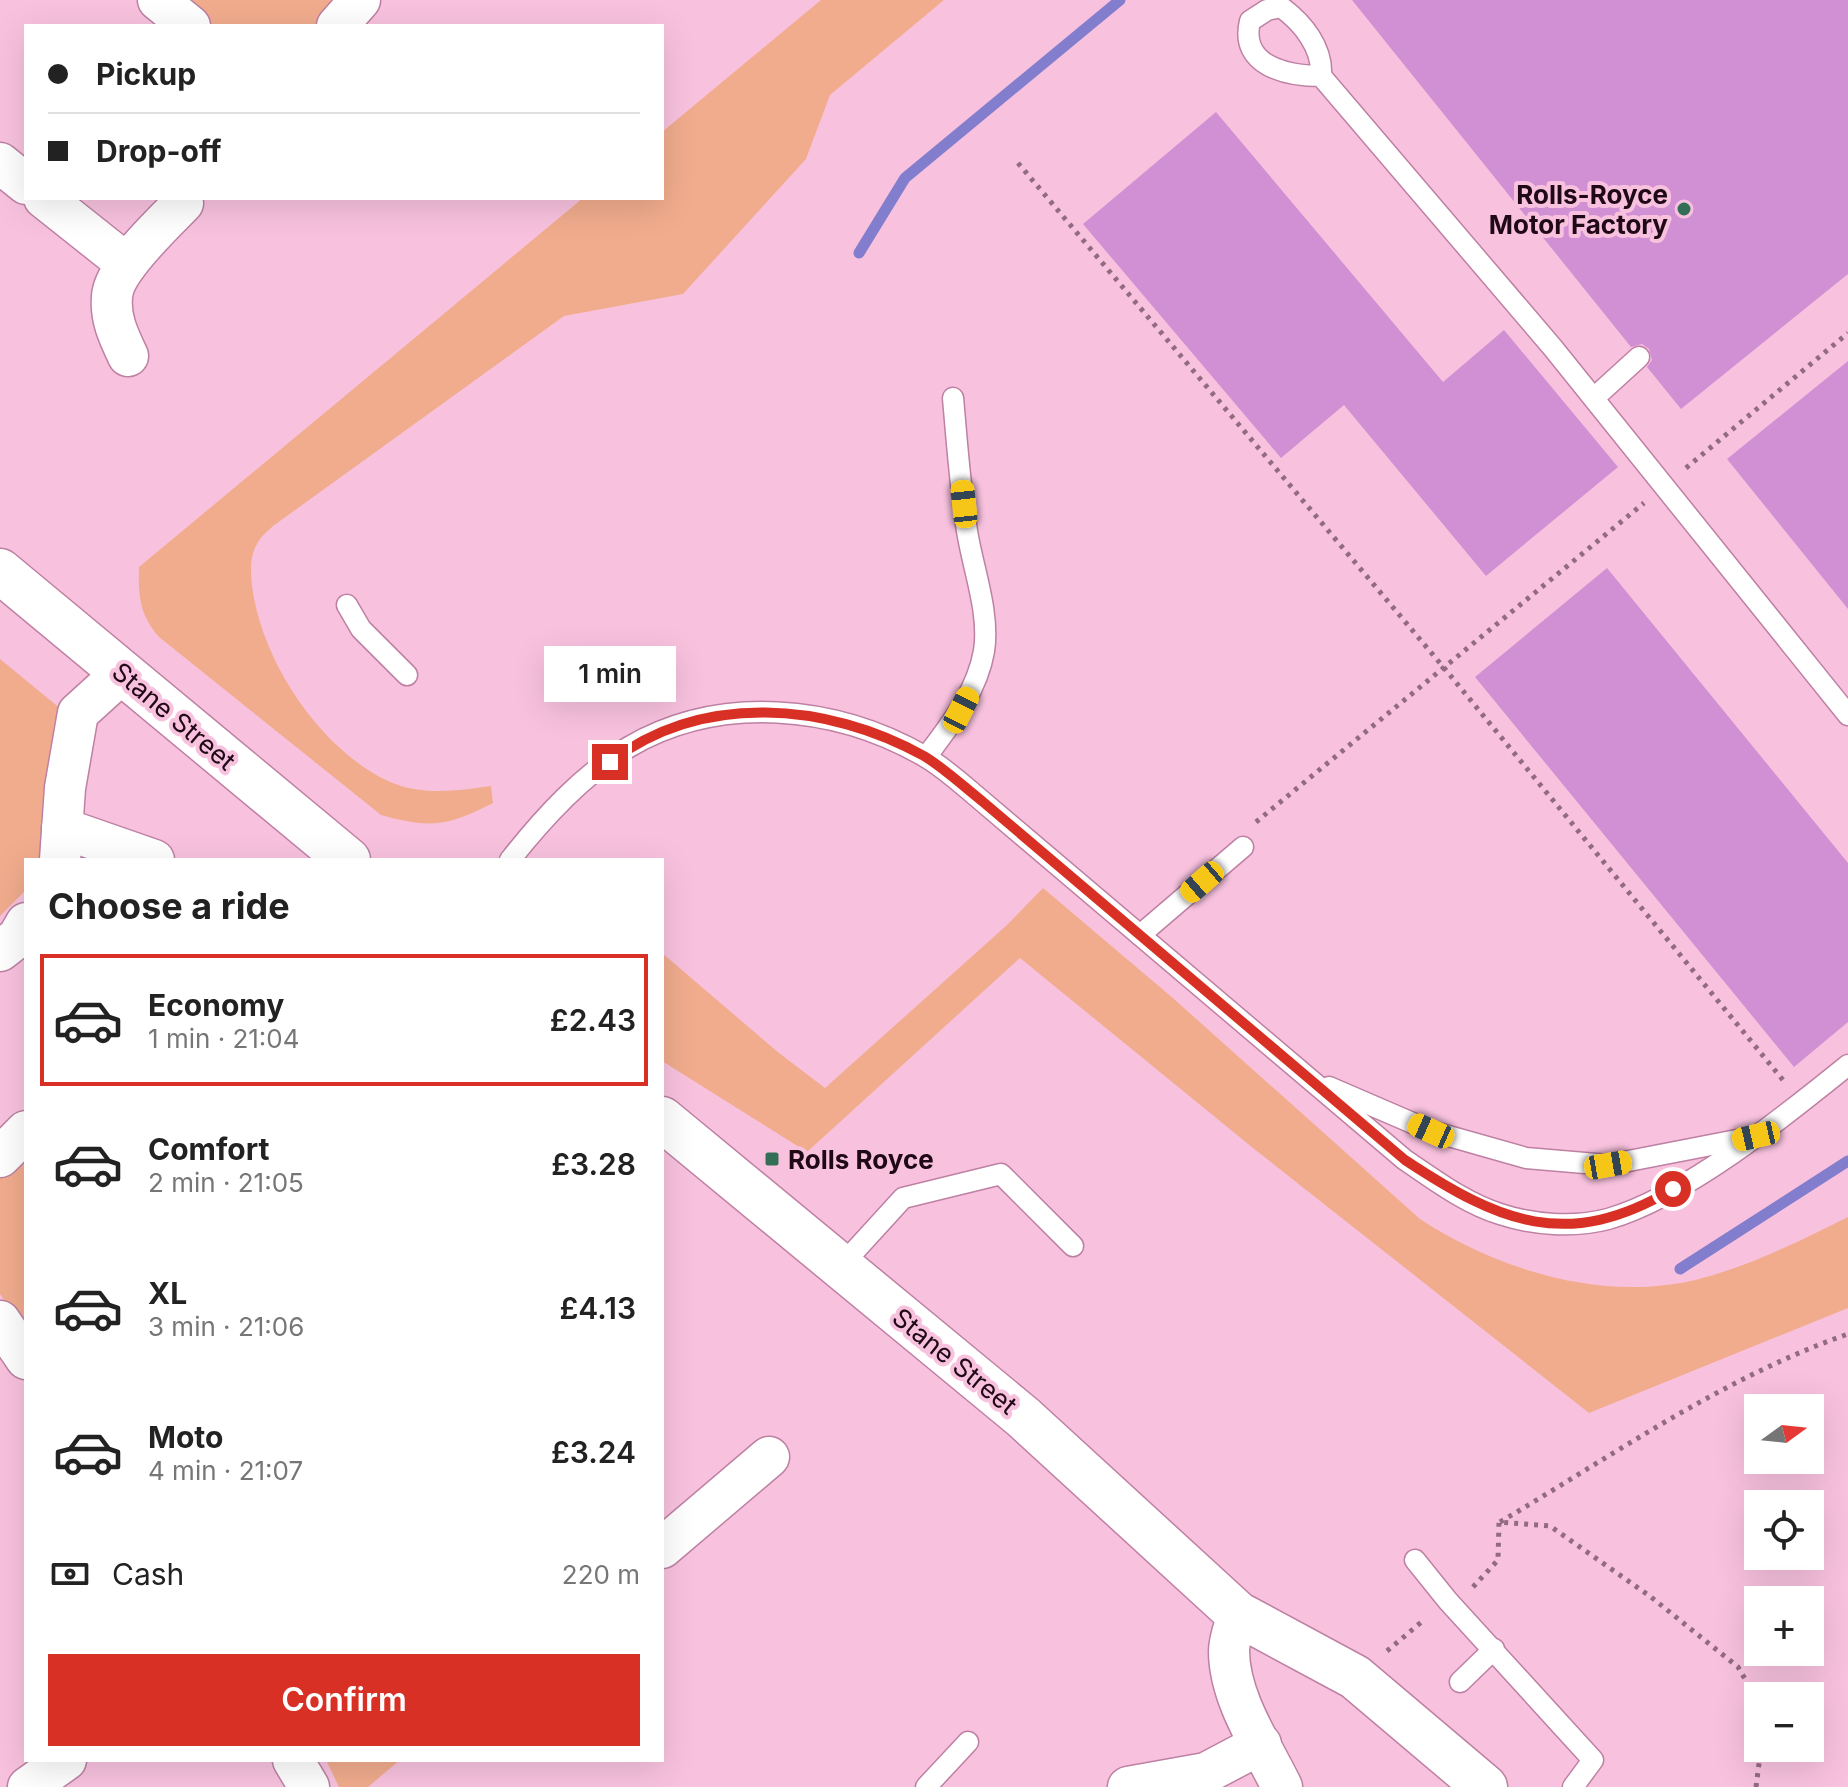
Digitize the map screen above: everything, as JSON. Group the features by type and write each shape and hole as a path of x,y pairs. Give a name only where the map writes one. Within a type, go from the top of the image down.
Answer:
{"street":[{"path":"158,0 188,24"},
{"path":"339,24 360,0"},
{"path":"0,163 24,182"},
{"path":"47,200 127,264"},
{"path":"128,356 114,324 111,293 127,264 183,203"},
{"name":"Stane Street","path":"0,571 346,858"},
{"path":"122,673 78,713 65,788 61,844 142,858"},
{"path":"0,951 18,937 24,926"},
{"name":"Stane Street","path":"664,1121 1023,1417 1238,1614 1355,1677 1485,1787"},
{"path":"0,1321 24,1356"},
{"path":"664,1546 769,1457"},
{"path":"1238,1614 1229,1649 1233,1679 1282,1787"},
{"path":"1128,1787 1206,1773 1261,1744"},
{"path":"28,1787 63,1762"},
{"path":"294,1762 309,1787"}],"lane":[{"path":"1321,76 1282,73 1259,58 1247,34 1250,21 1270,5 1281,7 1298,19 1322,59 1321,76 1666,485 1848,715"},
{"path":"1594,398 1639,357"},
{"path":"926,757 961,710 976,679 985,630 967,530 953,398"},
{"path":"347,605 361,629 407,675"},
{"path":"512,858 573,790 629,748 696,719 759,711 820,716 873,732 926,757 982,801 1405,1160 1458,1195 1500,1214 1554,1225 1607,1219 1651,1202 1756,1136 1848,1065"},
{"path":"1140,935 1244,838"},
{"path":"1307,1078 1431,1131 1526,1158 1608,1165 1756,1136"},
{"path":"841,1266 903,1198 1001,1174 1073,1246"},
{"path":"1415,1560 1448,1601 1593,1760 1573,1787"},
{"path":"1460,1682 1494,1649"},
{"path":"926,1787 968,1742"}],"path":[{"path":"1018,163 1445,669 1801,1103"},
{"path":"1244,838 1848,333"},
{"path":"1499,1522 1729,1387 1795,1352 1848,1334"},
{"path":"1355,1677 1448,1601 1473,1588 1498,1560 1499,1522"},
{"path":"1499,1522 1550,1526 1651,1597 1738,1667 1747,1682"},
{"path":"1756,1787 1759,1762"}],"shaded area":[{"path":"175,0 338,0 321,24 205,24"},
{"path":"821,0 944,0 830,95 806,159 683,294 564,316 273,526 258,541 251,571 261,625 285,678 320,728 364,767 400,786 439,791 491,786 493,803 451,821 413,822 381,815 159,637 142,605 139,567 581,200 664,200 664,130"},
{"path":"0,659 67,714 42,858 24,858 24,892 0,916"},
{"path":"1043,888 1174,999 1420,1219 1483,1253 1517,1267 1588,1284 1660,1286 1735,1268 1848,1217 1848,1308 1589,1413 1253,1148 1020,958 807,1152 664,1062 664,955 825,1088 1007,925"},
{"path":"24,1148 24,1329 0,1294 0,1173"},
{"path":"327,1762 398,1762 368,1787 339,1787"}],"building":[{"name":"Rolls-Royce Motor Factory","path":"1352,0 1848,0 1848,274 1681,409 1647,367 1652,360 1649,349 1642,344 1631,347"},
{"path":"1216,112 1443,382 1504,330 1618,467 1486,576 1344,405 1281,458 1083,224"},
{"path":"1848,361 1848,609 1727,459"},
{"path":"1607,568 1848,863 1848,1022 1794,1067 1475,677"}],"waterway":[{"path":"859,253 905,178 1120,0"},
{"path":"1680,1269 1848,1161"}],"place":[{"name":"Rolls-Royce Motor Factory","path":"1684,209"},
{"name":"Rolls Royce","path":"772,1159"}],"route":[{"path":"610,762 629,748 696,719 759,711 820,716 873,732 926,757 982,801 1405,1160 1458,1195 1500,1214 1554,1225 1607,1219 1651,1202 1673,1189"}]}
